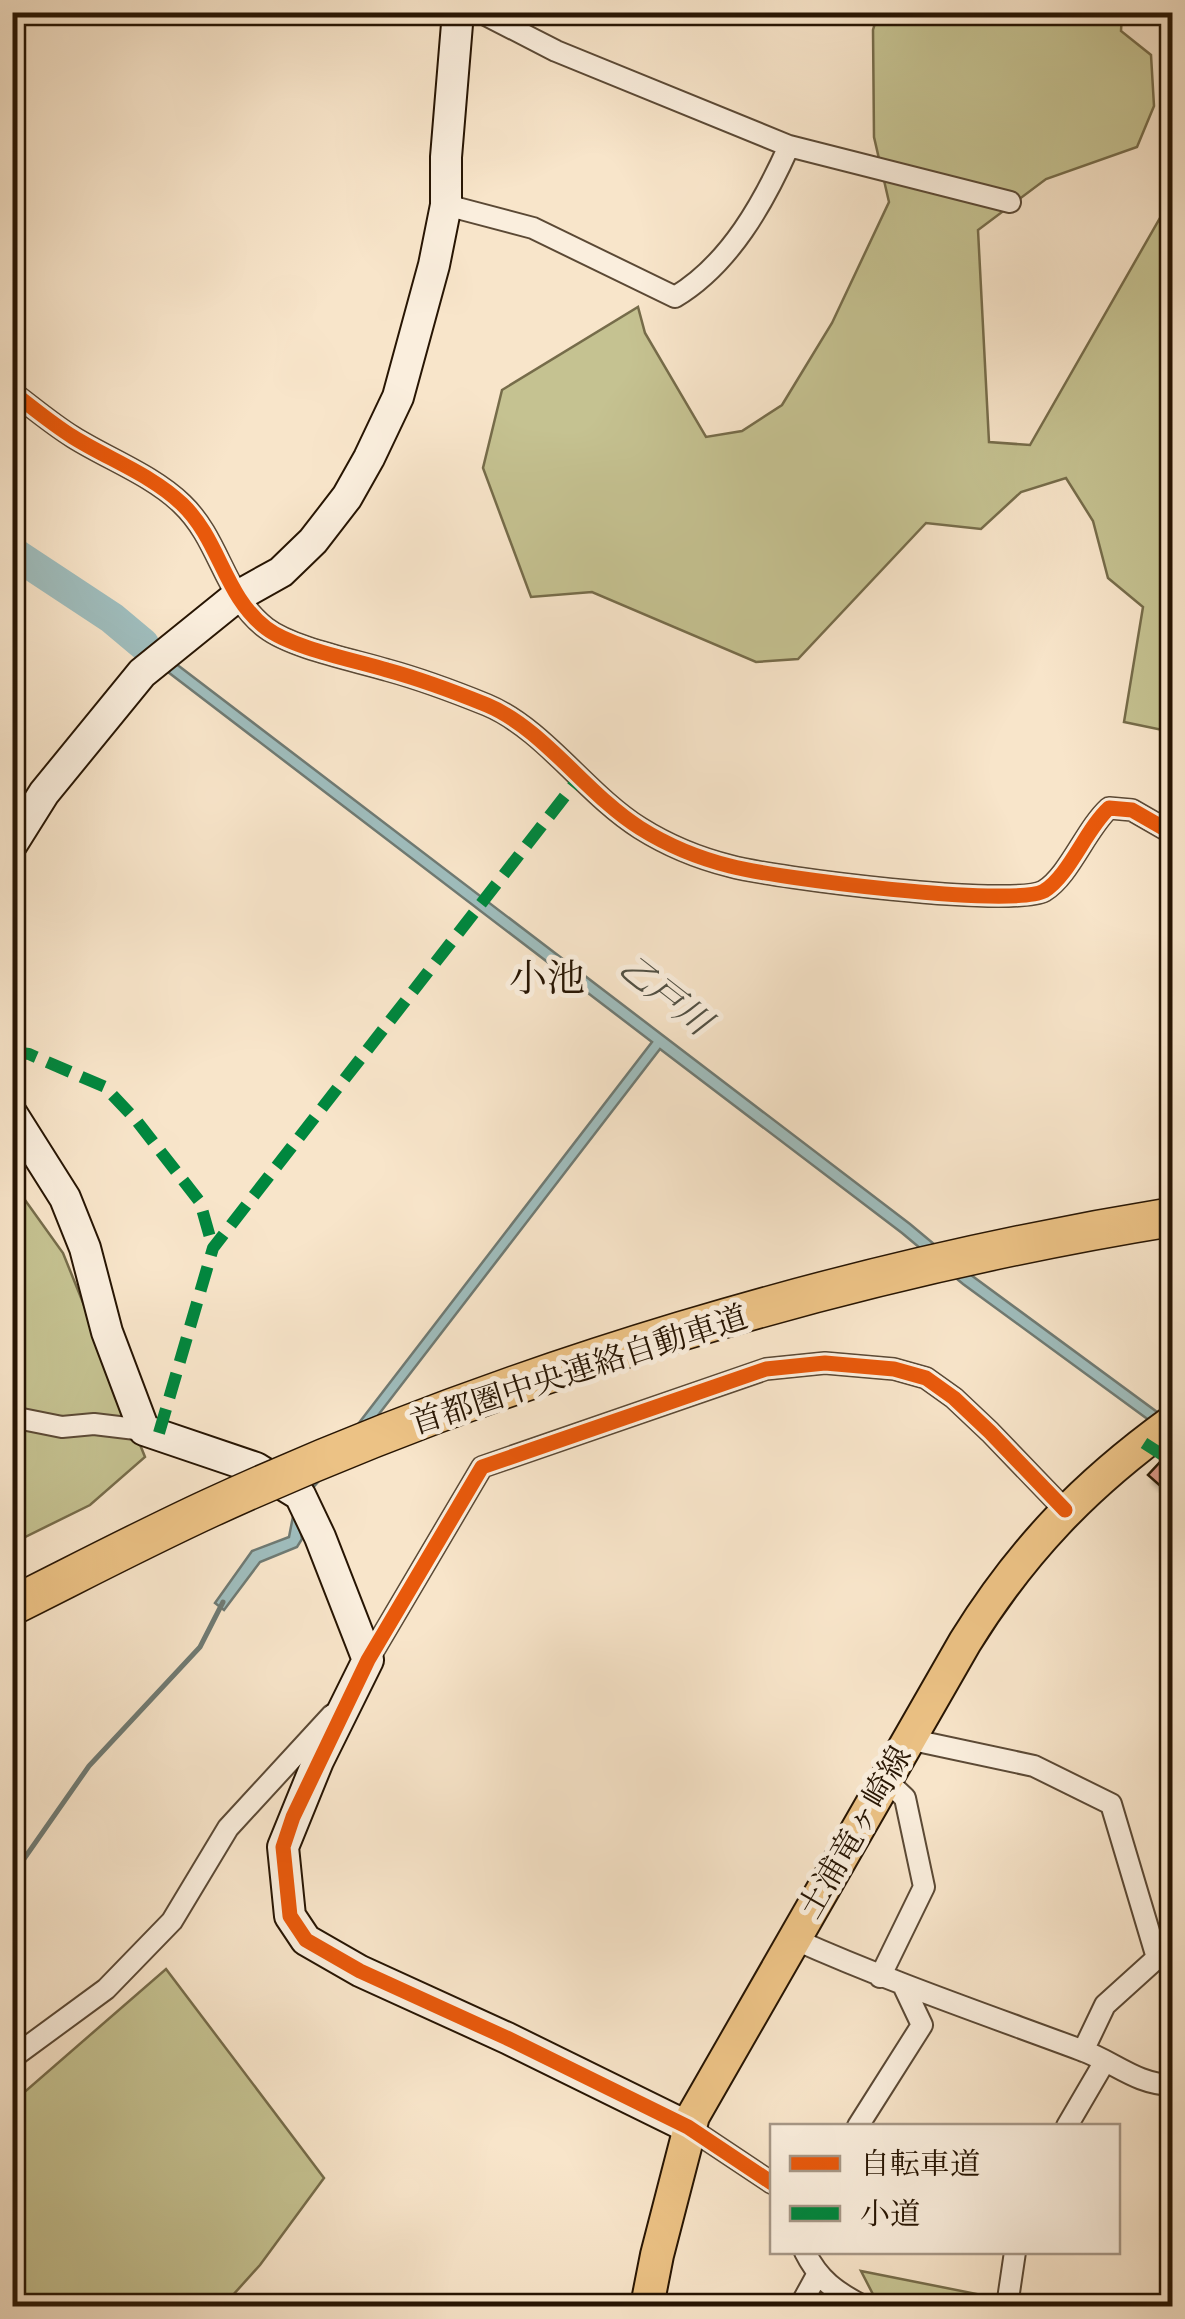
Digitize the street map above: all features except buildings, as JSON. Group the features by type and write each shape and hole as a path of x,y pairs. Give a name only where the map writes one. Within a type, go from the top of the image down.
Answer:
{"highway":[{"name":"首都圏中央連絡自動車道","path":"12,1606 212,1507 297,1471 411,1425 584,1364 823,1292 975,1255 1172,1217"}],"main road":[{"name":"土浦竜ヶ崎線","path":"647,2306 688,2127 714,2074 908,1740 994,1594 1065,1510 1099,1478 1163,1429"}],"street":[{"path":"12,844 44,793 142,673 236,597 281,572 313,542 370,458 398,397 434,266 446,205 458,12"},
{"path":"480,12 556,52 790,146 1010,202"},
{"path":"446,205 533,228 676,297 700,282 725,254 770,189 790,146"},
{"path":"12,392 70,435 185,506 207,538 236,597 268,630 491,707 536,738 637,826 664,842 729,866 768,874 992,898 1045,890 1064,869 1094,822 1109,808 1132,810 1172,833"},
{"path":"12,1114 65,1198 85,1248 107,1332 144,1430"},
{"path":"770,2182 688,2127 360,1971 306,1940 290,1916 283,1847 311,1775 368,1660 482,1467 766,1369 825,1363 894,1369 926,1378 990,1432 1065,1510"},
{"path":"12,1417 62,1428 94,1424 144,1430 256,1468 300,1495 368,1660"},
{"path":"12,2058 106,1990 172,1921 228,1828 350,1695"},
{"path":"908,1740 1034,1766 1111,1804 1157,1958 1105,2004 1084,2051"},
{"path":"880,1977 924,1887 905,1798 887,1781"},
{"path":"794,1939 903,1986 1084,2051 1150,2084 1172,2085"},
{"path":"859,2124 922,2025 903,1986"},
{"path":"1068,2124 1105,2061"},
{"path":"807,2254 817,2275 863,2306"},
{"path":"1007,2306 1015,2254"},
{"path":"800,2306 817,2275"}],"shaded area":[{"path":"878,13 1122,13 1121,31 1151,55 1154,106 1137,147 1046,179 978,230 989,442 1030,445 1172,197 1172,732 1124,722 1143,607 1108,578 1093,521 1066,478 1021,492 981,529 926,523 798,659 756,662 592,592 531,597 483,468 502,390 638,307 645,333 706,437 742,431 782,405 832,323 889,202 874,137 873,30"},
{"path":"13,1190 20,1193 63,1253 145,1457 90,1505 13,1543"},
{"path":"166,1969 324,2178 260,2265 223,2306 13,2306 13,2102"},
{"path":"861,2271 1037,2306 879,2306"}],"water":[{"path":"116,613 171,660 910,1224 971,1275 1172,1423 1172,1437 963,1284 660,1049 369,1427 296,1506 302,1539 297,1547 260,1562 224,1610 215,1603 252,1551 289,1537 295,1506 652,1042 164,669 109,623"}],"waterway":[{"name":"乙戸川","path":"12,552 112,618 143,644"},
{"path":"12,1876 89,1766 200,1647 223,1602"}],"marked path":[{"path":"159,1433 213,1248 579,778"},
{"path":"12,1052 29,1054 105,1087 200,1202 213,1248"},
{"path":"1144,1443 1172,1461"}],"cycle path":[{"path":"12,392 65,432 144,476 182,504 205,534 240,600 266,628 307,647 425,682 508,716 620,814 650,834 695,855 730,866 840,884 942,894 1023,895 1044,891 1053,884 1109,808 1132,810 1172,833"},
{"path":"770,2182 688,2127 360,1971 306,1940 290,1916 283,1847 293,1817 368,1660 482,1467 766,1369 825,1363 894,1369 926,1378 990,1432 1065,1510"}],"district":[{"name":"小池","path":"547,978"}]}
